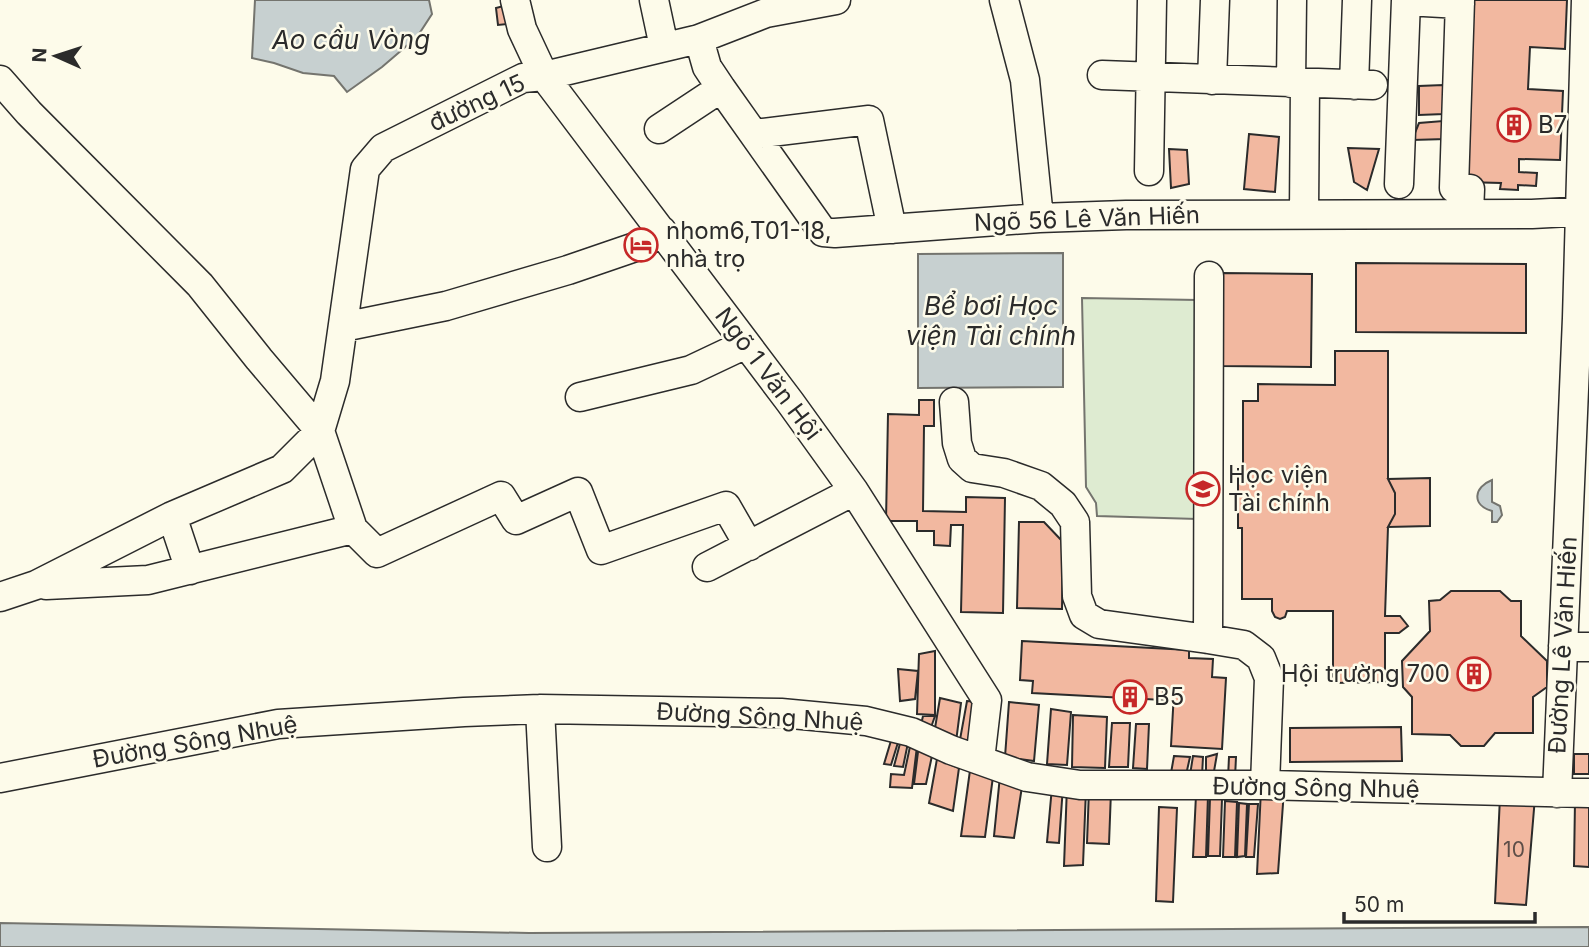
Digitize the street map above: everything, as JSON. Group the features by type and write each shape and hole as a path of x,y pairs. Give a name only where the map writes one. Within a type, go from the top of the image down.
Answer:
{"street":[{"name":"Ngõ 1 Văn Hội","path":"516,0 522,29 544,76 854,491 987,700 980,760"},
{"path":"654,0 664,47"},
{"name":"đường 15","path":"320,430 335,381 365,169 383,148 523,78 544,76 699,39 765,6 836,0"},
{"path":"1004,0 1025,80 1039,218"},
{"path":"1149,171 1152,0"},
{"path":"1212,80 1215,0"},
{"path":"1293,0 1304,213"},
{"path":"1102,75 1363,85 1357,0"},
{"name":"Đường Lê Văn Hiến","path":"1557,793 1576,646 1585,211 1586,0"},
{"path":"1399,184 1406,1 1460,2 1454,188 1470,188 1469,214"},
{"name":"Ngõ 56 Lê Văn Hiến","path":"699,39 707,67 823,232 1126,215 1532,214 1585,211"},
{"path":"0,80 29,113 200,285 258,359 320,430 354,529 377,553 501,496 516,520 578,492 601,550 726,506 749,546"},
{"path":"659,129 721,88"},
{"path":"754,134 869,120 892,229"},
{"path":"342,327 446,306 555,274 641,244 662,231"},
{"path":"1208,639 1209,276"},
{"path":"580,397 691,370 746,344"},
{"path":"954,402 957,443 962,459 972,468 1004,473 1041,486 1063,504 1075,522 1077,596 1084,615 1098,624 1244,645 1261,658 1269,678 1265,785"},
{"path":"0,597 36,585 172,516 282,469 320,430"},
{"path":"707,567 854,491"},
{"path":"172,516 190,570"},
{"path":"36,585 148,580 354,529"},
{"path":"540,709 547,847"},
{"name":"Đường Sông Nhuệ","path":"0,778 278,724 540,709 781,713 866,721 911,732 951,750 1027,777 1080,785 1265,785 1589,793"}],"green space":[{"path":"1082,298 1198,300 1197,519 1097,516 1096,503 1086,487"}],"water":[{"name":"Ao cầu Vòng","path":"255,0 429,0 432,14 417,37 347,92 334,76 303,73 252,58"},
{"name":"Bể bơi Học viện Tài chính","path":"1063,253 1063,387 918,388 918,254"},
{"path":"1492,480 1492,502 1500,506 1502,515 1497,522 1492,522 1492,511 1481,505 1477,496 1481,487"},
{"path":"0,923 529,933 1589,927 1589,947 0,947"}],"building":[{"name":"B7","path":"1472,0 1567,0 1565,49 1530,47 1528,89 1563,91 1560,160 1519,159 1519,172 1537,173 1536,186 1518,185 1518,190 1500,189 1501,183 1464,182"},
{"path":"511,4 516,23 498,25 496,8"},
{"path":"1443,85 1444,114 1419,115 1419,86"},
{"path":"1443,121 1446,139 1412,140 1419,123"},
{"path":"1249,134 1279,137 1275,192 1244,189"},
{"path":"1348,148 1379,149 1367,190 1354,182"},
{"path":"1169,149 1187,150 1189,184 1171,188"},
{"path":"1356,263 1526,264 1526,333 1356,332"},
{"path":"1221,273 1312,274 1311,367 1220,366"},
{"path":"1335,351 1388,351 1388,479 1395,493 1395,514 1388,527 1385,616 1400,616 1408,626 1399,633 1385,633 1385,682 1333,683 1333,611 1287,611 1285,617 1280,619 1275,617 1272,611 1272,599 1242,599 1242,528 1238,528 1238,469 1243,469 1243,401 1258,401 1258,384 1335,385"},
{"path":"919,400 934,400 934,426 924,426 923,511 966,512 966,497 1005,498 1003,613 961,612 963,525 951,525 950,546 934,545 934,531 917,531 917,521 886,521 888,414 919,415"},
{"path":"1430,478 1430,526 1388,527 1395,514 1395,493 1388,479"},
{"path":"1019,522 1044,522 1063,542 1062,609 1017,608"},
{"name":"Hội trường 700","path":"1451,591 1500,591 1511,601 1521,601 1521,636 1547,661 1547,687 1533,697 1533,733 1495,733 1484,746 1461,746 1450,735 1412,734 1412,697 1403,687 1402,661 1430,631 1429,601 1440,600"},
{"name":"B5","path":"1022,641 1189,650 1189,658 1213,659 1212,677 1226,678 1222,749 1171,746 1174,692 1163,691 1163,700 1032,693 1033,681 1020,680"},
{"path":"935,651 935,715 917,714 919,654"},
{"path":"898,669 918,671 915,699 900,701"},
{"path":"940,698 961,703 956,742 934,734"},
{"path":"967,701 976,702 971,749 959,745"},
{"path":"1009,702 1039,705 1034,761 1005,757"},
{"path":"1051,709 1071,712 1067,765 1047,764"},
{"path":"1073,715 1107,717 1105,768 1072,767"},
{"path":"923,716 935,716 929,733 920,729"},
{"path":"1112,723 1130,723 1128,767 1109,767"},
{"path":"1136,724 1149,724 1147,769 1133,768"},
{"path":"1401,727 1402,761 1290,762 1290,728"},
{"path":"893,734 900,736 891,765 884,764"},
{"path":"902,736 909,738 903,767 894,766"},
{"path":"912,737 918,738 912,788 890,787 891,774 904,775"},
{"path":"919,744 933,751 926,784 914,784"},
{"path":"1217,754 1213,777 1206,777 1206,757"},
{"path":"1574,754 1589,754 1589,774 1574,774"},
{"path":"1174,756 1190,757 1186,775 1171,773"},
{"path":"1193,756 1203,757 1202,776 1190,775"},
{"path":"1229,757 1236,757 1235,778 1228,778"},
{"path":"937,759 959,768 953,811 929,803"},
{"path":"971,763 994,769 985,837 961,836"},
{"path":"1000,776 1023,780 1014,838 994,836"},
{"path":"1063,786 1059,843 1047,842 1052,787"},
{"path":"1067,786 1086,789 1083,865 1064,866"},
{"path":"1089,789 1111,791 1109,844 1087,843"},
{"path":"1261,789 1284,790 1278,873 1257,874"},
{"path":"1196,795 1208,795 1206,857 1193,857"},
{"path":"1500,797 1535,797 1526,905 1495,903"},
{"path":"1210,798 1222,799 1220,856 1208,856"},
{"path":"1589,800 1589,867 1574,866 1575,801"},
{"path":"1225,801 1237,802 1235,857 1223,857"},
{"path":"1239,803 1247,804 1245,856 1237,857"},
{"path":"1249,804 1258,804 1254,857 1246,857"},
{"path":"1159,807 1177,808 1173,902 1156,901"}],"place":[{"name":"B7","path":"1514,125"},
{"name":"nhom6,T01-18, nhà trọ","path":"641,245"},
{"name":"Học viện Tài chính","path":"1203,489"},
{"name":"Hội trường 700","path":"1474,674"},
{"name":"B5","path":"1130,697"}]}
